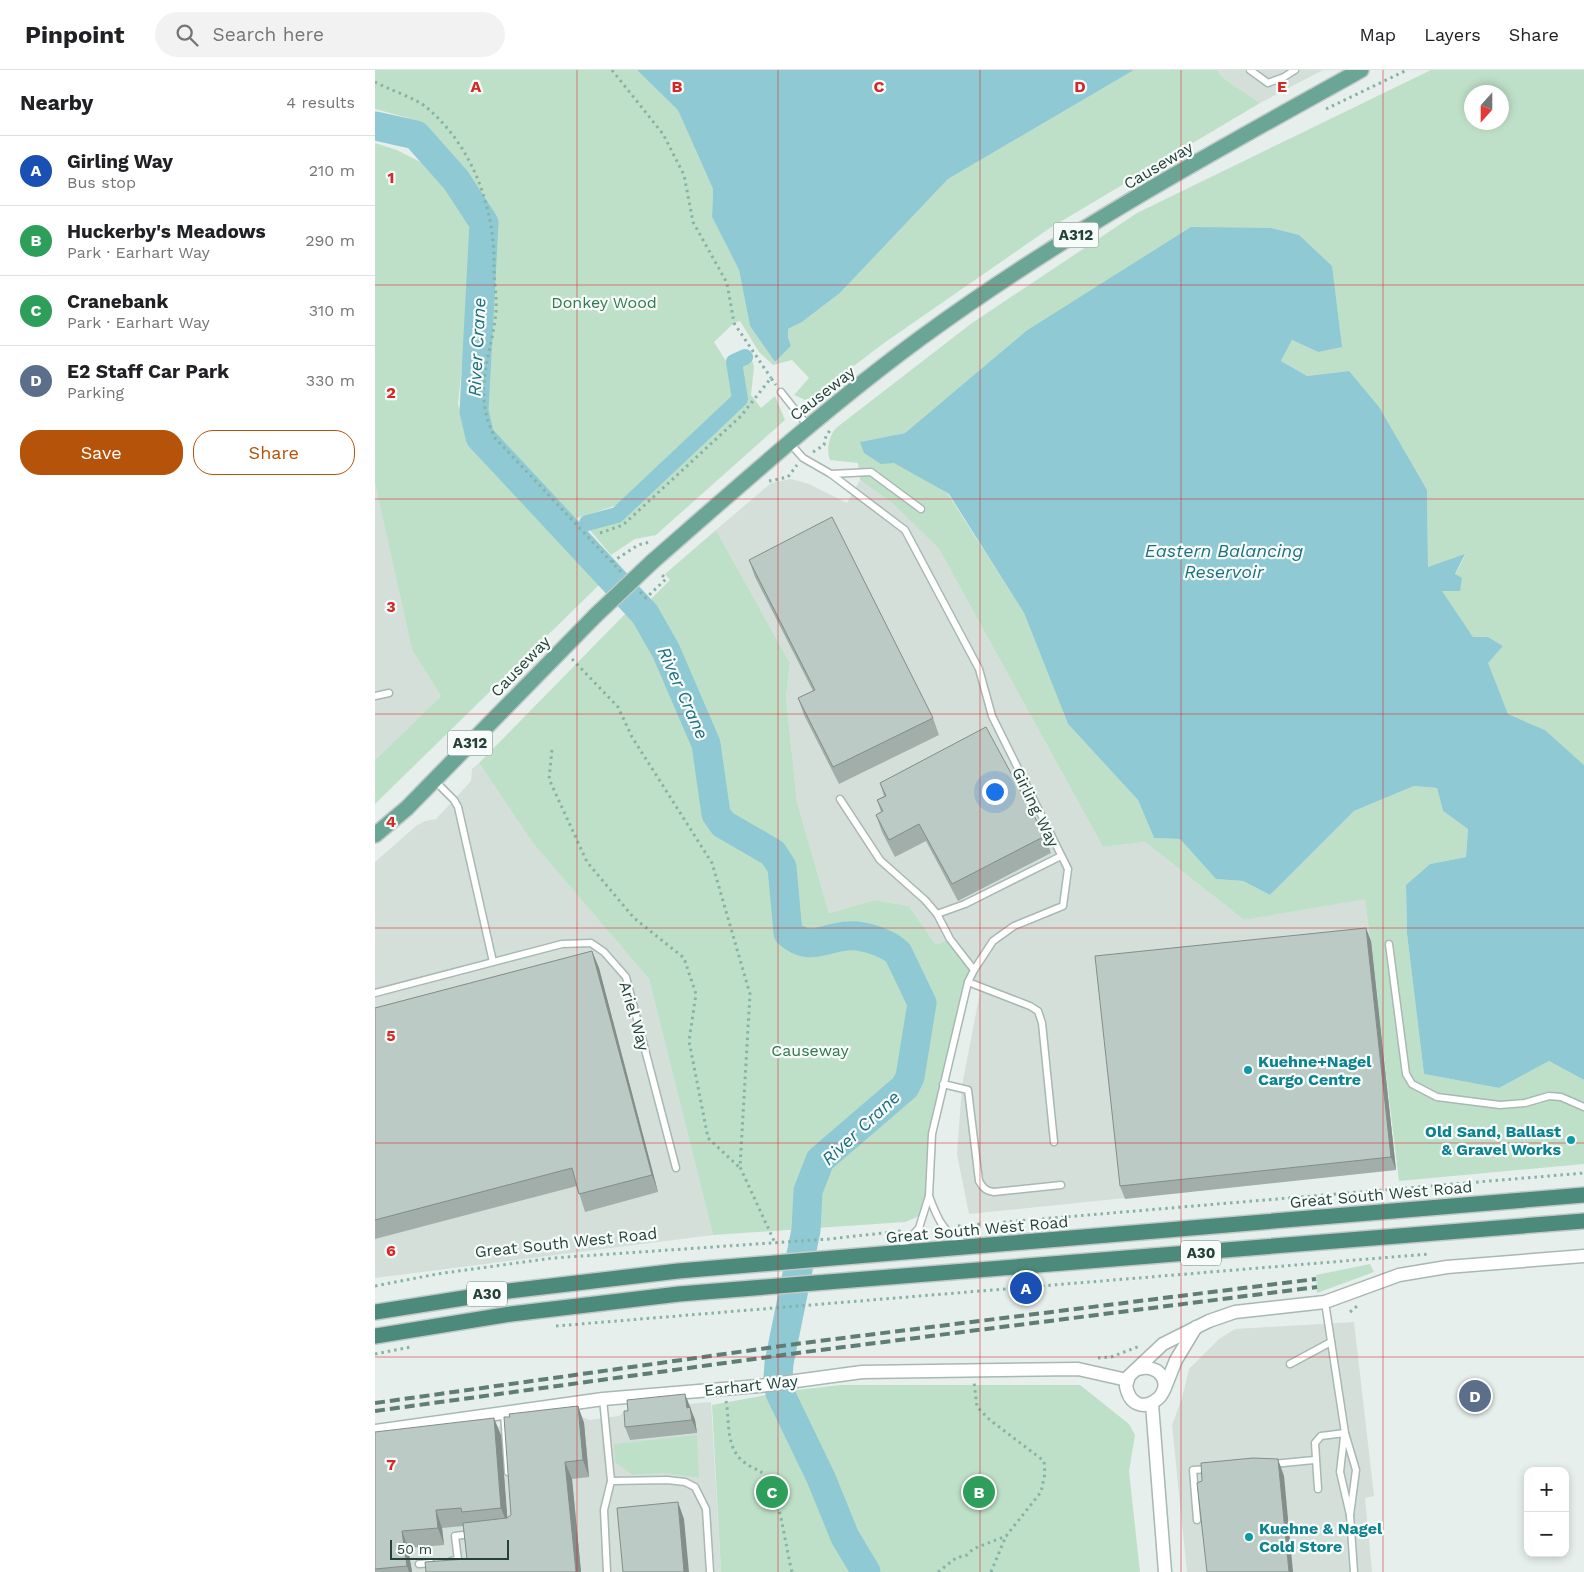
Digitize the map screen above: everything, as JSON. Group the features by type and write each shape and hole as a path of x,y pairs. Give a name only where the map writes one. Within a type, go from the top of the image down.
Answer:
{"highway":[{"name":"Great South West Road","path":"375,1312 556,1285 678,1271 769,1265 1584,1195"},
{"name":"A30","path":"375,1336 559,1308 770,1286 1025,1268 1584,1221"}],"main road":[{"name":"Causeway","path":"375,835 407,808 596,615 657,558 807,426 923,336 1050,250 1224,146 1361,70"}],"street":[{"path":"1195,1328 1176,1360 1157,1401 1152,1404 1135,1402 1127,1392 1127,1380 1163,1344 1195,1328 1235,1312 1325,1302 1399,1275 1447,1267 1584,1256"},
{"path":"1138,1369 1150,1368 1159,1374 1164,1385 1163,1391"},
{"name":"Earhart Way","path":"375,1431 603,1399 759,1386 863,1372 1078,1369 1127,1380"},
{"path":"1152,1404 1165,1572"}],"lane":[{"path":"1250,70 1268,83 1284,77 1295,70"},
{"path":"781,392 807,426"},
{"name":"Girling Way","path":"789,442 803,458 831,474 905,530 979,669 992,716 1068,869 1063,906 1014,926 993,941 968,982 932,1134 929,1196 914,1236 901,1249 890,1254"},
{"path":"831,474 871,472 921,509"},
{"path":"375,696 389,693"},
{"path":"434,780 454,800 458,807 493,962"},
{"path":"840,799 880,860 925,900 937,914 950,939 974,970"},
{"path":"937,914 965,904 1061,856"},
{"name":"Ariel Way","path":"375,993 562,944 591,944 604,952 626,977 676,1168"},
{"path":"1389,944 1406,1074 1412,1084 1437,1097 1500,1105 1525,1103 1549,1096 1561,1097 1584,1106"},
{"path":"968,982 1030,1006 1038,1011 1042,1023 1054,1142"},
{"path":"943,1084 968,1090 979,1181 988,1192 1061,1185"},
{"name":"Girling Way","path":"929,1196 945,1229 955,1239 981,1246"},
{"path":"1325,1302 1345,1433 1356,1470 1350,1515"},
{"path":"1290,1364 1331,1342"},
{"path":"603,1399 611,1480 604,1510 607,1572"},
{"path":"504,1413 509,1481"},
{"path":"1317,1489 1314,1460 1315,1443 1321,1436 1345,1433"},
{"path":"1345,1433 1340,1472 1350,1515 1354,1572"},
{"path":"1268,1464 1314,1460"},
{"path":"1197,1520 1193,1470 1221,1468"},
{"path":"611,1480 667,1480 685,1482 695,1488 701,1495 706,1508 710,1572"},
{"path":"419,1564 458,1560 455,1536 475,1534"}],"path":[{"path":"612,70 663,134 684,175 693,222 727,284 734,323 781,392"},
{"path":"1317,113 1407,70"},
{"path":"375,82 425,106 452,132 478,178 487,205 495,251 496,310 491,344 485,367 486,415 495,438 507,453 537,480 625,577"},
{"path":"600,533 623,525 741,416 771,378"},
{"path":"765,483 788,477 803,458 824,445 826,436 833,426"},
{"path":"612,562 638,545 658,541"},
{"path":"639,591 645,598 666,579 661,573"},
{"path":"573,660 618,707 633,737 713,863 750,994 740,1167"},
{"path":"552,750 549,779 587,862 634,918 684,958 696,994 689,1041 707,1138 740,1167 775,1243"},
{"name":"Great South West Road","path":"952,1226 964,1227 1584,1174"},
{"name":"Great South West Road","path":"375,1286 445,1273 553,1258 829,1239 895,1233 905,1228"},
{"path":"554,1326 1371,1259"},
{"path":"1091,1358 1111,1356 1145,1345"},
{"path":"375,1354 418,1346"},
{"path":"973,1371 977,1407 990,1420 1044,1461 1045,1473 1041,1492 1006,1536 991,1572"},
{"path":"724,1389 731,1445 744,1462 758,1468 766,1476 773,1490 792,1572"},
{"path":"937,1572 956,1558 967,1555 973,1549 1006,1536"}],"shaded area":[{"path":"1217,70 1323,70 1260,103 1222,77"},
{"path":"791,479 809,484 847,503 860,480 892,503 939,549 1103,847 1145,842 1244,920 1365,898 1396,1170 969,1214 957,1154 962,1086 981,987 968,982 936,945 909,906 875,900 829,913 797,802 786,697 790,663 716,530 771,483"},
{"path":"375,484 412,650 441,696 375,760"},
{"path":"479,763 532,842 649,979 713,1235 375,1278 375,862 416,826 425,821 436,819 471,781 472,769"},
{"path":"1354,1322 1374,1496 1365,1498 1372,1572 1187,1572 1172,1425 1182,1398 1189,1369 1219,1339 1235,1329"},
{"path":"711,1402 721,1572 375,1572 379,1444 565,1417 579,1416 590,1420 619,1416 626,1410"}],"green space":[{"name":"Donkey Wood","path":"375,70 637,70 678,109 713,189 712,217 739,270 750,326 775,362 791,346 788,329 802,322 840,293 948,179 1134,70 1217,70 1222,77 1260,103 1050,228 884,343 813,397 805,400 794,395 809,378 792,360 773,365 759,352 740,321 734,323 714,342 732,371 735,398 626,501 567,521 494,443 486,428 482,366 489,250 486,221 469,180 419,121 375,109"},
{"path":"1431,70 1584,70 1584,765 1545,730 1508,714 1487,663 1503,646 1488,637 1473,637 1441,591 1455,575 1465,555 1428,567 1427,490 1349,371 1307,376 1281,361 1292,340 1318,352 1332,266 1026,331 905,433 861,442 948,494 1024,613 1068,724 1138,800 1154,838 1180,839 1216,879 1243,881 1270,895 1354,811 1414,786 1437,788 1443,811 1468,829 1466,857 1430,864 1406,885 1407,934 1424,1074 1499,1088 1549,1061 1584,1080 1584,1164 1399,1181 1365,899 1244,920 1145,842 1103,847 939,549 892,503 860,480 858,463 830,460 828,452 829,443 836,428 972,323 1137,213"},
{"path":"375,143 397,150 428,166 470,220 469,295 458,405 470,439 600,584 375,804 375,760 441,696 412,650 375,484"},
{"path":"751,357 754,367 751,395 761,408 775,396 785,420 656,535 635,539 611,555 589,529 619,520 743,400 738,364"},
{"name":"Causeway","path":"716,530 790,663 786,697 797,802 829,913 875,900 909,906 936,945 950,939 974,970 932,1134 929,1196 924,1214 905,1222 713,1235 649,979 532,842 479,763 630,609 636,614 670,580 665,574"},
{"path":"1370,1264 1374,1272 1317,1293 1316,1275"},
{"path":"841,1385 1080,1385 1129,1424 1135,1435 1129,1471 1140,1572 721,1572 712,1405 788,1391"},
{"path":"697,1435 699,1478 663,1473 633,1475 615,1462 614,1444"}],"water":[{"path":"637,70 1134,70 948,179 840,293 802,322 788,329 791,346 775,362 750,326 739,270 712,217 713,189 678,110"},
{"name":"Eastern Balancing Reservoir","path":"1191,227 1271,228 1299,235 1332,266 1342,347 1318,352 1292,340 1281,361 1307,376 1349,371 1379,407 1427,490 1428,567 1465,554 1455,574 1462,578 1460,591 1442,591 1473,637 1488,637 1503,646 1488,663 1508,714 1545,730 1584,765 1584,1080 1549,1061 1499,1088 1424,1074 1407,934 1406,885 1430,864 1466,857 1468,829 1443,811 1437,788 1414,786 1354,811 1270,895 1243,881 1216,879 1180,839 1154,838 1138,800 1068,724 1024,613 949,494 894,463 881,464 864,453 860,442 905,433 1026,331"}],"building":[{"path":"832,517 933,718 833,767 798,698 815,690 749,560"},
{"path":"986,727 1045,836 952,884 919,824 889,840 876,815 883,811 877,800 886,796 880,783"},
{"name":"Kuehne+Nagel Cargo Centre","path":"1366,928 1391,1157 1120,1186 1095,956"},
{"path":"592,951 652,1175 579,1194 572,1168 375,1220 375,1008"},
{"path":"685,1394 687,1408 690,1407 692,1420 625,1427 624,1411 628,1411 627,1400"},
{"path":"578,1406 583,1460 565,1462 576,1572 426,1572 425,1562 467,1559 463,1523 507,1518 511,1515 504,1417 510,1417 509,1414"},
{"path":"494,1418 501,1508 462,1512 461,1508 436,1510 438,1528 402,1531 407,1566 375,1569 375,1432"},
{"name":"Kuehne & Nagel Cold Store","path":"1253,1458 1278,1459 1289,1572 1207,1572 1197,1483 1202,1481 1201,1463"},
{"path":"678,1502 684,1572 623,1572 617,1508"}],"waterway":[{"name":"River Crane","path":"375,126 416,135 456,180 484,223 474,411 480,437 645,614 666,651 706,744 716,814 723,824 773,853 782,867 788,933 796,939 810,943 838,937 853,936 867,938 894,949 898,953 922,1003 910,1077 905,1087 820,1160 808,1191 806,1230 779,1363 780,1393 821,1478 845,1537 866,1572"},
{"path":"587,523 617,515 740,399 734,362 745,357"},
{"name":"River Crane","path":"562,523 570,525"}],"railway":[{"path":"375,1403 803,1343 1316,1279"},
{"path":"375,1411 805,1352 1317,1287"}],"place":[{"name":"Kuehne+Nagel Cargo Centre","path":"1248,1070"},
{"name":"Old Sand, Ballast & Gravel Works","path":"1571,1140"},
{"name":"Girling Way","path":"1026,1288"},
{"name":"E2 Staff Car Park","path":"1475,1396"},
{"name":"Cranebank","path":"772,1492"},
{"name":"Huckerby's Meadows","path":"979,1492"},
{"name":"Kuehne & Nagel Cold Store","path":"1249,1537"}]}
